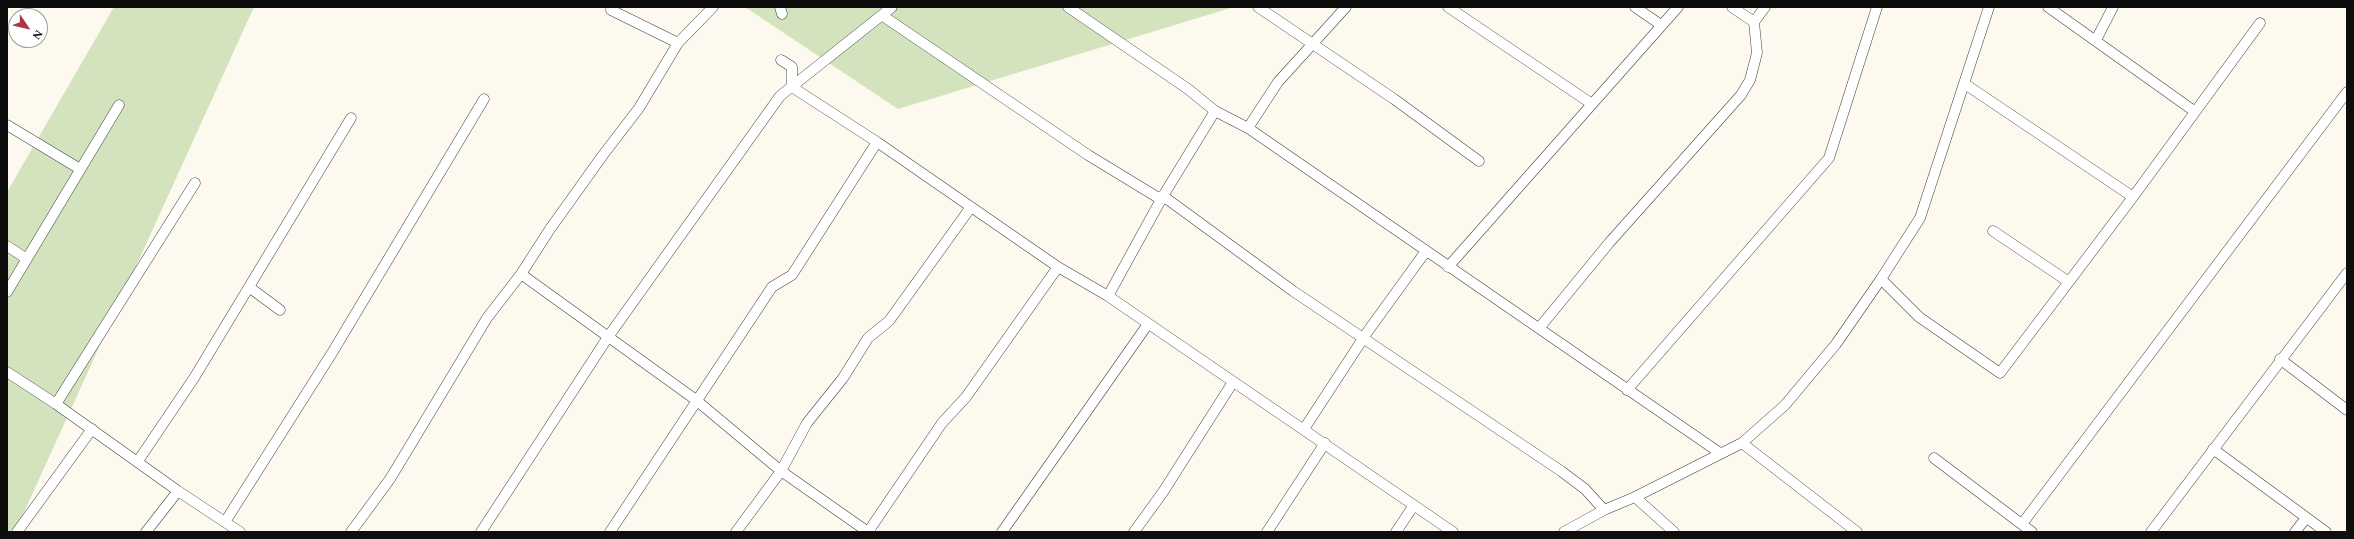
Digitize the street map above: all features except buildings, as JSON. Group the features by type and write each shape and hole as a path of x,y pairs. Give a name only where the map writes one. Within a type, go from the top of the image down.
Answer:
{"street":[{"path":"351,532 390,480 487,318 521,274 563,210 639,108 678,43 713,7"},
{"path":"481,532 608,337 768,111 780,96 892,7"},
{"path":"1068,7 1188,89 1215,111 1248,128 1448,267 1540,327 1627,390 1720,453"},
{"path":"1258,7 1312,45 1394,99 1479,160"},
{"path":"1248,128 1278,82 1346,7"},
{"path":"1448,7 1592,104"},
{"path":"1636,7 1661,25"},
{"path":"1448,267 1678,7"},
{"path":"1732,7 1754,22"},
{"path":"1540,327 1610,243 1741,95 1750,80 1757,53 1754,22 1765,7"},
{"path":"1627,390 1830,158 1877,7"},
{"path":"1564,532 1604,510 1634,497 1742,443 1785,405 1817,367 1855,319 1920,218 1989,7"},
{"path":"2048,7 2194,111"},
{"path":"2096,40 2113,7"},
{"path":"611,10 678,43"},
{"path":"882,16 1088,155 1157,197 1163,196 1293,291 1364,337 1561,471 1585,489 1604,510"},
{"path":"1881,279 1919,317 2000,373 2133,197 2260,22"},
{"path":"781,60 792,67 792,86"},
{"path":"1965,84 2133,197"},
{"path":"792,86 877,142 1058,267 1108,296 1454,532"},
{"path":"2022,524 2347,92"},
{"path":"225,522 332,353 484,99"},
{"path":"7,292 119,105"},
{"path":"1108,296 1163,196 1215,111"},
{"path":"138,461 194,378 351,118"},
{"path":"7,125 80,169"},
{"path":"610,532 772,287 792,275 877,142"},
{"path":"56,404 195,183"},
{"path":"736,532 781,471 807,423 843,378 868,338 888,321 971,207"},
{"path":"1993,231 2069,282"},
{"path":"7,246 27,259"},
{"path":"1304,429 1364,337 1426,252"},
{"path":"521,274 696,400 781,471 868,532 942,423 966,397 1058,267"},
{"path":"2151,532 2280,359 2347,274"},
{"path":"249,287 280,310"},
{"path":"1002,532 1148,324"},
{"path":"2280,359 2347,410"},
{"path":"7,373 56,404 138,461 178,491 240,532"},
{"path":"1134,532 1163,492 1233,382"},
{"path":"17,532 92,429"},
{"path":"1267,532 1325,443"},
{"path":"1742,443 1857,532"},
{"path":"2213,449 2326,532"},
{"path":"1934,458 2032,532"},
{"path":"146,532 178,491"},
{"path":"1634,497 1674,532"},
{"path":"1396,532 1414,505"},
{"path":"2295,532 2306,518"}],"green space":[{"path":"114,7 254,7 15,532 7,532 7,192"},
{"path":"745,7 1234,7 898,109"}]}
